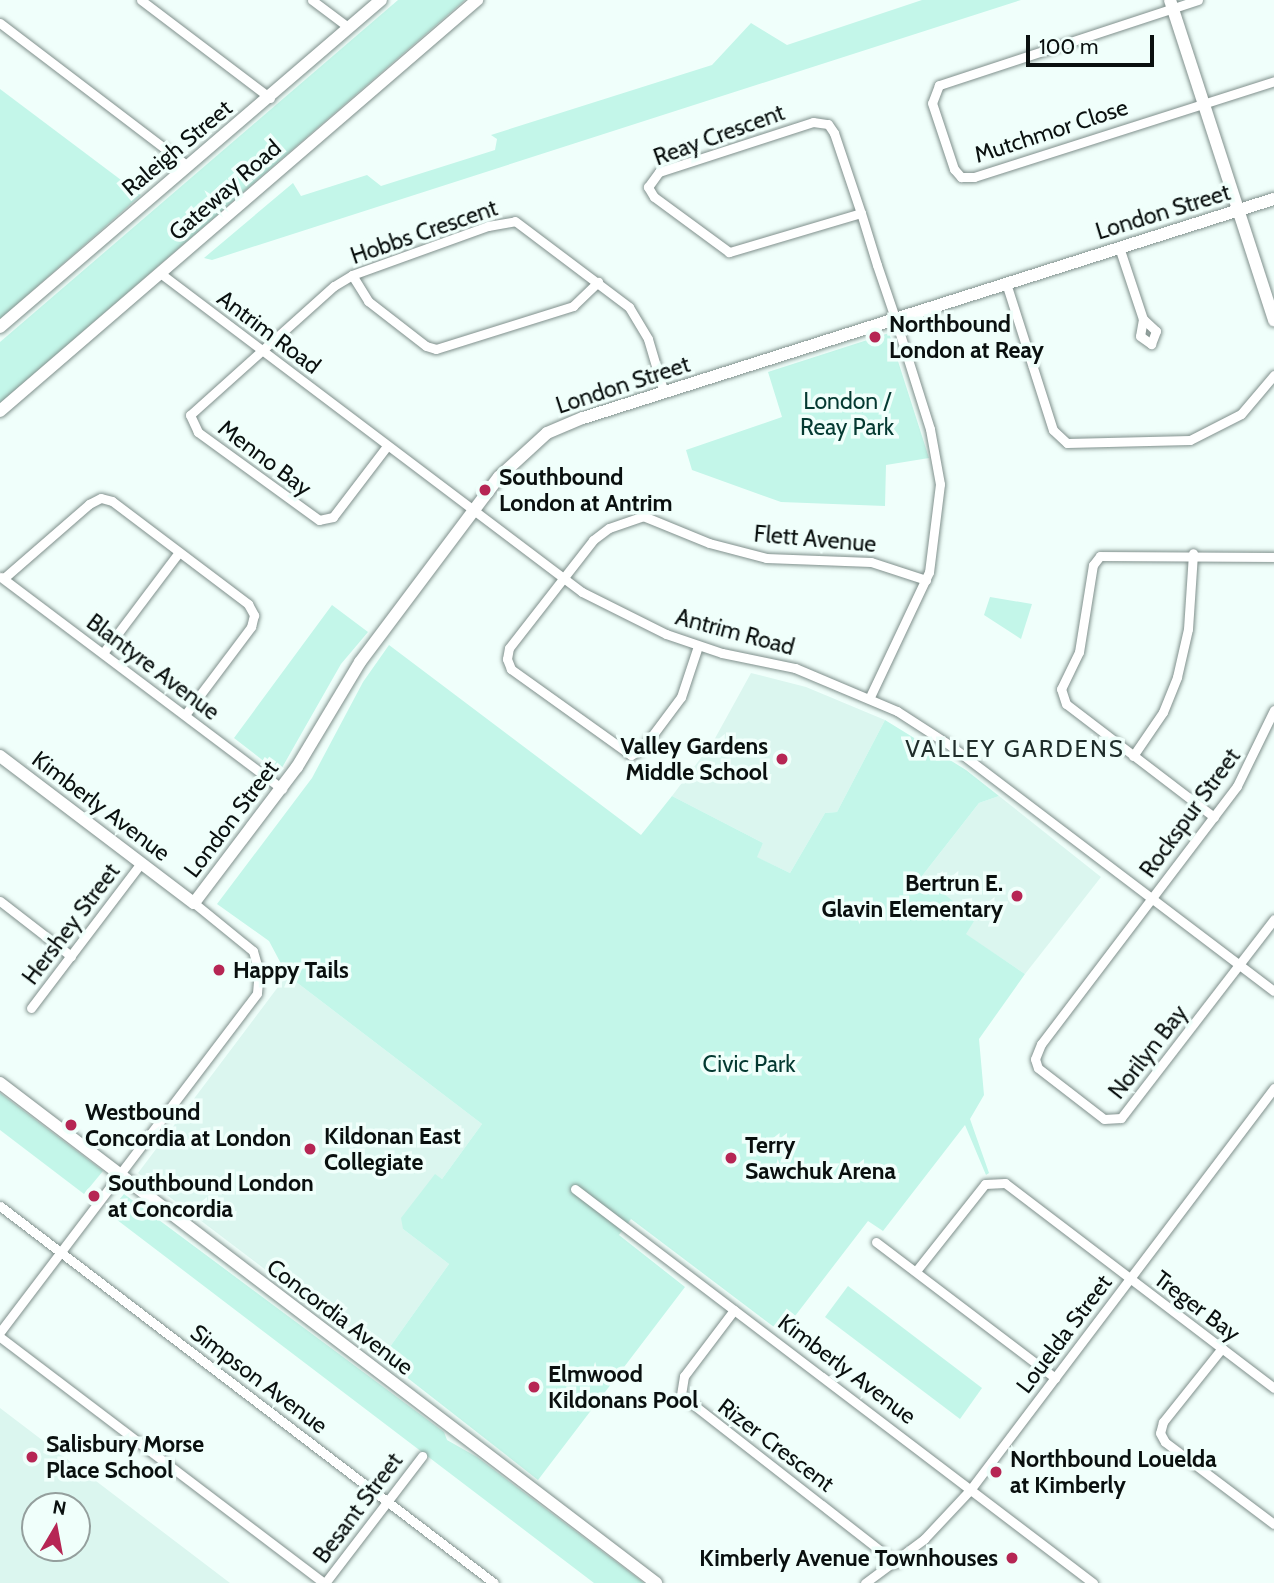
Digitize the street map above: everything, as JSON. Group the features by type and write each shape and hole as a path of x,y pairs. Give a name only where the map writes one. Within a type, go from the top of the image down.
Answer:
{"street":[{"path":"141,0 270,98"},
{"path":"312,0 348,27"},
{"name":"Raleigh Street","path":"0,327 270,98 380,0"},
{"name":"Gateway Road","path":"0,411 477,0"},
{"path":"1198,0 1172,4 1273,315"},
{"name":"Mutchmor Close","path":"1172,4 942,83 933,91 932,103 954,169 961,177 974,177 1203,103"},
{"path":"0,23 188,166"},
{"path":"1203,103 1274,80"},
{"name":"Reay Crescent","path":"861,213 729,252 654,197 648,187 659,172 823,121 834,133 861,213 933,437 940,475 938,526 926,580 870,697"},
{"name":"London Street","path":"194,903 282,789 360,662 512,463 547,433 895,318 1274,199"},
{"name":"Hobbs Crescent","path":"262,351 352,275 488,226 515,221 598,282 640,322 664,393"},
{"path":"1119,247 1143,319"},
{"name":"Antrim Road","path":"160,273 563,578 626,617 698,646 795,668 870,697 951,746 1274,991"},
{"path":"352,275 368,301 426,346 436,349 573,306 598,282"},
{"path":"1006,283 1053,430 1067,443 1190,440 1241,414 1274,376"},
{"name":"Menno Bay","path":"262,351 190,415 198,432 312,517 323,521 333,517 387,446"},
{"path":"2,577 101,498 113,501 248,604 254,615 251,627 185,715"},
{"name":"Flett Avenue","path":"698,646 681,697 643,748 625,754 508,665 509,648 600,533 649,515 738,551 789,561 878,564 926,580"},
{"path":"103,653 179,552"},
{"path":"1133,756 1163,712 1177,677 1188,629 1193,553"},
{"path":"1214,817 1066,704 1060,694 1084,637 1093,565 1107,554 1274,556"},
{"name":"Blantyre Avenue","path":"2,577 282,789"},
{"name":"Rockspur Street","path":"1152,898 1248,768 1272,725 1274,710"},
{"name":"Kimberly Avenue","path":"0,756 243,941 256,958 257,993 118,1174"},
{"name":"Hershey Street","path":"32,1008 141,863"},
{"name":"Norilyn Bay","path":"1152,898 1041,1044 1035,1059 1038,1068 1104,1119 1121,1118 1240,964"},
{"path":"0,901 71,956"},
{"path":"1240,964 1274,919"},
{"name":"Concordia Avenue","path":"0,1083 656,1583"},
{"name":"Louelda Street","path":"865,1583 895,1563 970,1490 1274,1088"},
{"path":"118,1174 0,1334 324,1583"},
{"name":"Treger Bay","path":"916,1271 985,1184 996,1180 1274,1388"},
{"name":"Kimberly Avenue","path":"575,1189 1093,1583"},
{"name":"Simpson Avenue","path":"0,1206 494,1583"},
{"path":"876,1242 1055,1378"},
{"name":"Rizer Crescent","path":"734,1310 684,1376 681,1395 895,1563"},
{"path":"1222,1348 1163,1422 1160,1433 1165,1442 1274,1524"},
{"name":"Besant Street","path":"324,1583 422,1456"}],"shaded area":[{"name":"Valley Gardens Middle School","path":"751,673 806,687 885,720 837,812 825,813 790,873 756,857 763,843 672,796 713,742"},
{"name":"Bertrun E. Glavin Elementary","path":"999,796 1101,877 1025,974 965,934 922,876 979,803"},
{"name":"Kildonan East Collegiate","path":"287,975 482,1124 442,1179 436,1176 403,1229 449,1264 382,1358 138,1173"},
{"name":"Salisbury Morse Place School","path":"0,1408 230,1583 0,1583"}],"green space":[{"path":"398,0 465,0 0,403 0,342"},
{"path":"922,0 1021,0 212,260 204,258 293,183 301,196 367,175 381,186 495,150 497,139 491,135 712,65 751,23 787,45"},
{"path":"0,89 141,195 0,319"},
{"name":"London / Reay Park","path":"889,333 929,458 886,465 885,506 781,502 692,470 686,450 782,417 768,372"},
{"path":"990,597 1032,604 1021,639 984,615"},
{"path":"332,605 368,632 341,664 279,773 234,738"},
{"name":"Civic Park","path":"389,645 641,835 672,796 763,843 757,857 790,873 825,813 837,812 885,720 966,770 999,796 979,803 922,876 970,915 974,921 966,934 1025,974 979,1039 984,1095 970,1119 989,1173 986,1175 965,1125 883,1231 868,1221 782,1333 631,1219 619,1235 685,1287 538,1480 382,1358 449,1264 403,1229 401,1218 435,1174 442,1179 482,1124 287,975 269,941 217,904 312,778 363,682"},
{"path":"0,1093 103,1171 84,1194 0,1130"},
{"path":"124,1194 444,1432 447,1440 477,1457 644,1583 594,1583 108,1213"},
{"path":"848,1286 982,1388 960,1419 825,1317"}],"place":[{"name":"Northbound London at Reay","path":"875,337"},
{"name":"Southbound London at Antrim","path":"485,490"},
{"name":"Valley Gardens Middle School","path":"782,759"},
{"name":"Bertrun E. Glavin Elementary","path":"1017,896"},
{"name":"Happy Tails","path":"219,970"},
{"name":"Westbound Concordia at London","path":"71,1125"},
{"name":"Kildonan East Collegiate","path":"310,1149"},
{"name":"Terry Sawchuk Arena","path":"731,1158"},
{"name":"Southbound London at Concordia","path":"94,1196"},
{"name":"Elmwood Kildonans Pool","path":"534,1387"},
{"name":"Salisbury Morse Place School","path":"32,1457"},
{"name":"Northbound Louelda at Kimberly","path":"996,1472"},
{"name":"Kimberly Avenue Townhouses","path":"1012,1558"}],"district":[{"name":"VALLEY GARDENS","path":"1015,749"}]}
